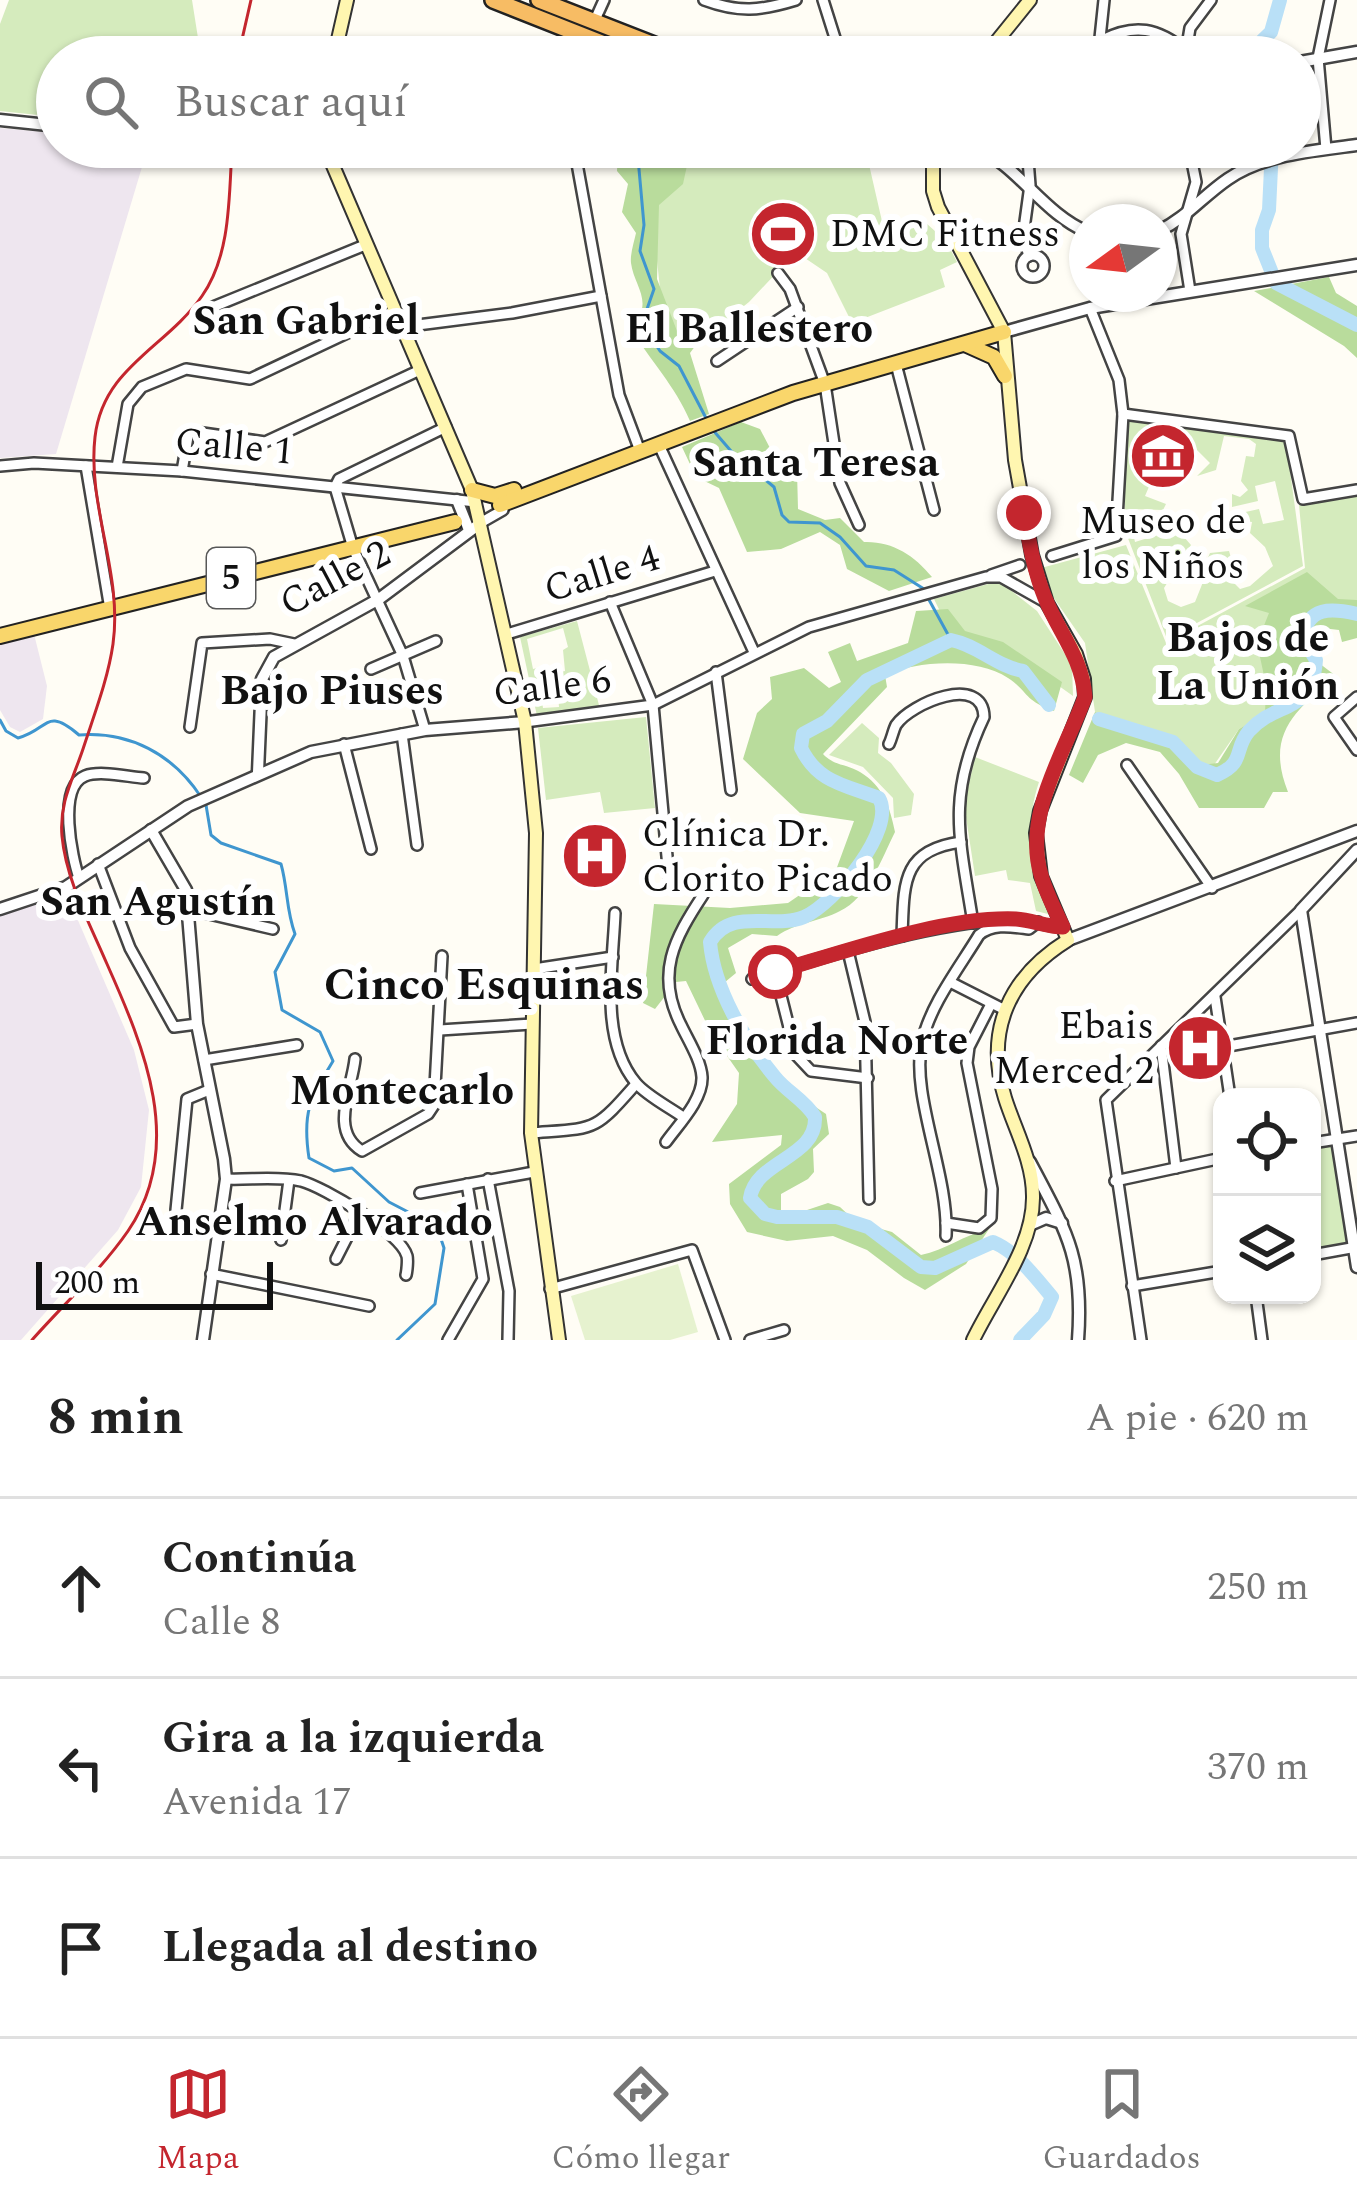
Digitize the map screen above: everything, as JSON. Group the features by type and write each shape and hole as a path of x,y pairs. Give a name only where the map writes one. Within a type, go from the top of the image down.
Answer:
{"highway":[{"path":"493,0 584,36"},
{"path":"539,0 630,36"}],"main road":[{"path":"339,36 347,0"},
{"path":"1001,36 1030,0"},
{"path":"334,168 474,496 476,526 507,634 525,722 536,832 531,1133 559,1340"},
{"path":"932,168 938,207 1004,332 1005,376 1024,513 1047,603 1076,654 1085,697 1040,811 1036,833 1041,876 1066,934 1031,966 998,1007 1004,1094 1027,1156 1033,1196 1030,1225 973,1340"},
{"path":"474,496 495,496 622,458 825,384 1004,332"},
{"path":"965,344 994,357 1005,376"},
{"path":"502,507 622,458"},
{"name":"5","path":"0,636 454,522"}],"street":[{"path":"594,22 604,0"},
{"path":"704,0 754,12 796,0"},
{"path":"823,0 834,36"},
{"path":"1102,36 1104,0"},
{"path":"1189,36 1211,0"},
{"path":"1321,44 1330,0"},
{"path":"1115,36 1140,28 1166,36"},
{"path":"1321,58 1357,52"},
{"path":"1321,92 1326,149"},
{"path":"0,120 36,124"},
{"path":"1321,150 1357,145"},
{"path":"578,168 622,409 640,452"},
{"path":"1010,168 1069,222"},
{"path":"1029,168 1023,222 1029,256"},
{"path":"1190,291 1181,234 1196,182 1194,168"},
{"path":"1177,221 1233,176 1250,168"},
{"path":"213,307 365,245"},
{"path":"1177,292 1357,265"},
{"path":"778,273 798,308 825,384 840,482 859,524"},
{"path":"402,327 601,296"},
{"path":"717,361 798,308"},
{"path":"117,467 128,404 142,386 187,369 250,379 394,311"},
{"path":"1004,332 1076,312"},
{"path":"1052,556 1116,536 1123,414 1119,380 1092,312"},
{"path":"896,364 934,510"},
{"path":"182,471 189,430 265,442 420,370"},
{"path":"1123,414 1285,435 1291,441 1303,499 1357,490"},
{"name":"Calle 1","path":"0,466 34,463 182,471 335,487 339,479 446,427"},
{"path":"659,445 754,652"},
{"path":"86,466 110,608"},
{"path":"425,730 403,656 353,548 335,487 457,500 474,496"},
{"path":"457,500 476,526 502,507"},
{"name":"Calle 2","path":"190,727 202,643 270,639 294,644 379,599 476,526"},
{"name":"Calle 6","path":"0,909 47,896 188,806 258,772 344,744 425,730 652,705 824,621 1020,565"},
{"name":"Calle 4","path":"507,634 715,571"},
{"path":"986,577 1005,579 1047,603"},
{"path":"610,602 652,705 669,878"},
{"path":"371,669 436,641"},
{"path":"258,772 262,679 274,657 294,644"},
{"path":"716,672 731,790"},
{"path":"890,744 897,725 928,702 957,695 984,706 959,786 961,842 974,923"},
{"path":"1357,697 1334,717 1357,750"},
{"path":"402,734 417,845"},
{"path":"344,744 371,849"},
{"path":"1127,765 1212,888"},
{"path":"79,878 69,824 78,781 91,775 144,778"},
{"path":"151,830 186,890 197,1024 226,1179 203,1340"},
{"path":"752,979 902,936 974,923 1013,919 1038,922 1066,934 1212,888 1357,830"},
{"path":"902,936 908,874 915,860 925,850 961,842"},
{"path":"1141,1340 1106,1100 1215,997 1357,850"},
{"path":"98,864 130,948 174,1027 197,1024"},
{"path":"666,1142 697,1098 702,1079 674,1012 667,981 683,926 703,895"},
{"path":"188,909 273,929"},
{"path":"1300,910 1357,1268"},
{"path":"615,913 612,1024 618,1048 636,1084 683,1117"},
{"path":"946,1236 943,1180 920,1079 923,1036 950,982 986,929 1030,928 1038,922"},
{"path":"848,951 865,1022 869,1199"},
{"path":"355,1058 344,1124 355,1148 370,1150 434,1106 442,956"},
{"path":"534,969 613,957"},
{"path":"775,972 796,1054 811,1071 868,1078"},
{"path":"946,1223 980,1228 991,1218 992,1189 967,1063 970,1047 998,1007 950,982"},
{"path":"1215,997 1229,1088"},
{"path":"1223,1047 1357,1023"},
{"path":"440,1030 532,1024"},
{"path":"204,1060 297,1045"},
{"path":"1161,1046 1176,1168"},
{"path":"531,1133 588,1129 602,1123 636,1084"},
{"path":"176,1210 187,1100 209,1090"},
{"path":"1321,1142 1357,1136"},
{"path":"1027,1156 1062,1223 1079,1271 1078,1340"},
{"path":"1115,1180 1213,1160"},
{"path":"420,1193 534,1172"},
{"path":"226,1179 289,1180 318,1188 360,1212 407,1253 406,1275"},
{"path":"281,1240 289,1180"},
{"path":"488,1180 509,1291 508,1340"},
{"path":"448,1340 484,1279 467,1184"},
{"path":"336,1259 360,1212"},
{"path":"1030,1225 1046,1218 1062,1223"},
{"path":"1321,1253 1356,1247"},
{"path":"550,1289 692,1250 724,1340"},
{"path":"1132,1286 1213,1272"},
{"path":"211,1274 368,1306"},
{"path":"1257,1304 1262,1340"},
{"path":"750,1340 784,1330"}],"shaded area":[{"path":"0,128 36,131 36,168 142,168 56,454 0,458"},
{"path":"34,634 47,686 43,719 20,732 10,727 0,710 0,644"},
{"path":"67,895 134,1050 149,1110 141,1187 118,1230 21,1340 0,1340 0,914"}],"green space":[{"path":"9,0 192,0 198,36 36,36 36,115 0,111 0,24"},
{"path":"647,168 870,168 884,230 926,223 946,241 957,262 940,270 945,287 852,323 827,273 796,252 749,302 687,351 663,317"},
{"path":"686,168 683,184 659,205 657,279 677,331 707,330 690,353 709,414 690,421 630,328 643,303 631,263 636,233 622,212 628,184 617,171"},
{"path":"1329,277 1336,293 1357,306 1357,358 1254,291"},
{"path":"1127,418 1286,442 1303,566 1167,639 1124,528","holes":["1224,436 1256,444 1254,457 1246,456 1241,481 1248,490 1240,497 1232,494 1232,507 1258,501 1255,486 1275,481 1284,520 1263,524 1259,509 1241,513 1243,521 1252,522 1250,533 1265,547 1273,566 1240,589 1232,581 1236,574 1229,551 1210,553 1195,602 1181,607 1168,601 1164,588 1191,545 1177,529 1135,542 1131,509 1163,510 1166,504 1145,496 1154,475 1143,461 1143,447 1153,437 1166,437 1179,447 1173,453 1180,460 1195,448 1210,463 1197,476 1216,470"]},
{"path":"741,422 760,429 783,473 797,471 798,509 825,520 840,518 864,542 902,551 932,577 889,591 847,569 840,545 820,532 781,549 747,552 719,488 696,477 682,447"},
{"path":"1357,494 1357,611 1309,609 1299,696 1239,729 1214,765 1200,765 1180,739 1095,712 1085,643 1051,594 1041,568 1126,545 1166,643 1305,568 1299,505"},
{"path":"1307,572 1338,599 1357,600 1357,638 1342,642 1339,630 1322,628 1308,644 1307,654 1336,676 1297,713 1282,739 1282,772 1288,792 1273,792 1264,808 1199,808 1160,752 1126,743 1098,755 1083,783 1069,775 1095,712 1180,739 1200,765 1218,763 1239,729 1265,714 1266,685 1257,643 1269,613 1245,606"},
{"path":"999,581 1037,611 1072,665 1073,696 1024,661 951,634 934,599"},
{"path":"948,609 965,631 1003,642 1062,682 1054,711 1031,699 1008,678 980,667 930,664 885,675 887,687 823,754 868,778 884,798 895,832 879,865 859,897 840,911 777,936 752,934 728,948 736,973 719,987 725,1003 738,1015 741,1033 754,1031 772,1078 826,1114 829,1134 813,1149 814,1172 781,1194 781,1212 801,1212 828,1203 856,1222 892,1232 921,1255 989,1229 966,1264 925,1290 867,1250 833,1236 787,1241 747,1232 730,1204 729,1184 781,1145 782,1135 712,1142 737,1104 739,1073 711,1033 686,981 676,982 655,1009 643,1003 654,904 730,908 788,903 836,870 854,821 800,813 743,759 757,713 772,699 770,677 804,668 829,688 841,682 828,652 850,643 857,661 908,643 916,611"},
{"path":"577,621 600,709 537,716 520,637","holes":["563,628 568,647 563,650 565,671 556,673 559,707 543,708 527,639"]},
{"path":"646,717 655,808 604,813 600,792 546,800 538,728"},
{"path":"862,723 879,738 878,753 914,794 911,815 894,818 893,798 863,767 829,755"},
{"path":"975,757 1039,782 1031,817 1032,850 1052,915 1036,911 1030,883 1008,880 1006,870 975,876 964,804"},
{"path":"1337,1145 1350,1244 1321,1248 1321,1148"},
{"path":"678,1264 698,1332 670,1340 585,1340 571,1296"}],"waterway":[{"path":"1267,36 1280,0"},
{"path":"639,168 644,225 640,251 654,289 646,330 660,351 679,366 707,420"},
{"path":"1271,168 1262,248 1276,283 1357,325"},
{"path":"712,429 774,487 782,515 789,522 820,523 866,566 894,570 924,589"},
{"path":"928,598 951,640"},
{"path":"1099,719 1173,742 1197,767 1217,775 1236,760 1249,731 1308,690 1316,660 1303,638 1310,620 1322,612 1357,614"},
{"path":"1020,1340 1044,1315 1052,1297 1002,1246 993,1242 935,1268 921,1267 868,1227 837,1217 777,1217 765,1214 750,1198 763,1175 807,1142 815,1117 775,1077 742,1031 724,996 710,942 729,925 804,917 846,882 871,846 882,811 879,798 824,776 801,748 803,734 827,721 867,680 951,640 1023,671 1049,705"},
{"path":"0,720 18,738 53,721 79,735 115,737 148,748 177,769 201,797"},
{"path":"206,805 211,835 221,843 281,864 295,934 275,972 282,1010 320,1032 333,1061 310,1106 309,1158 334,1171 352,1168 389,1202 437,1227 444,1248 435,1304 397,1340"}],"railway":[{"path":"243,36 251,0"},
{"path":"32,1340 128,1231 145,1199 154,1165 157,1131 145,1063 74,885 62,824 113,644 113,592 94,463 100,413 123,375 187,314 211,280 227,225 231,168"}],"place":[{"name":"DMC Fitness","path":"783,234"},
{"name":"Museo de los Niños","path":"1163,456"},
{"name":"Clínica Dr. Clorito Picado","path":"595,856"},
{"name":"Ebais Merced 2","path":"1200,1048"}],"district":[{"name":"San Gabriel","path":"306,321"},
{"name":"El Ballestero","path":"749,329"},
{"name":"Santa Teresa","path":"816,463"},
{"name":"Bajos de La Unión","path":"1248,662"},
{"name":"Bajo Piuses","path":"332,691"},
{"name":"San Agustín","path":"158,902"},
{"name":"Cinco Esquinas","path":"484,985"},
{"name":"Florida Norte","path":"837,1041"},
{"name":"Montecarlo","path":"402,1091"},
{"name":"Anselmo Alvarado","path":"314,1222"}],"route":[{"path":"775,972 902,936 974,923 1013,919 1063,927 1041,876 1036,833 1040,811 1085,697 1084,679 1076,654 1047,603 1024,513"}]}
